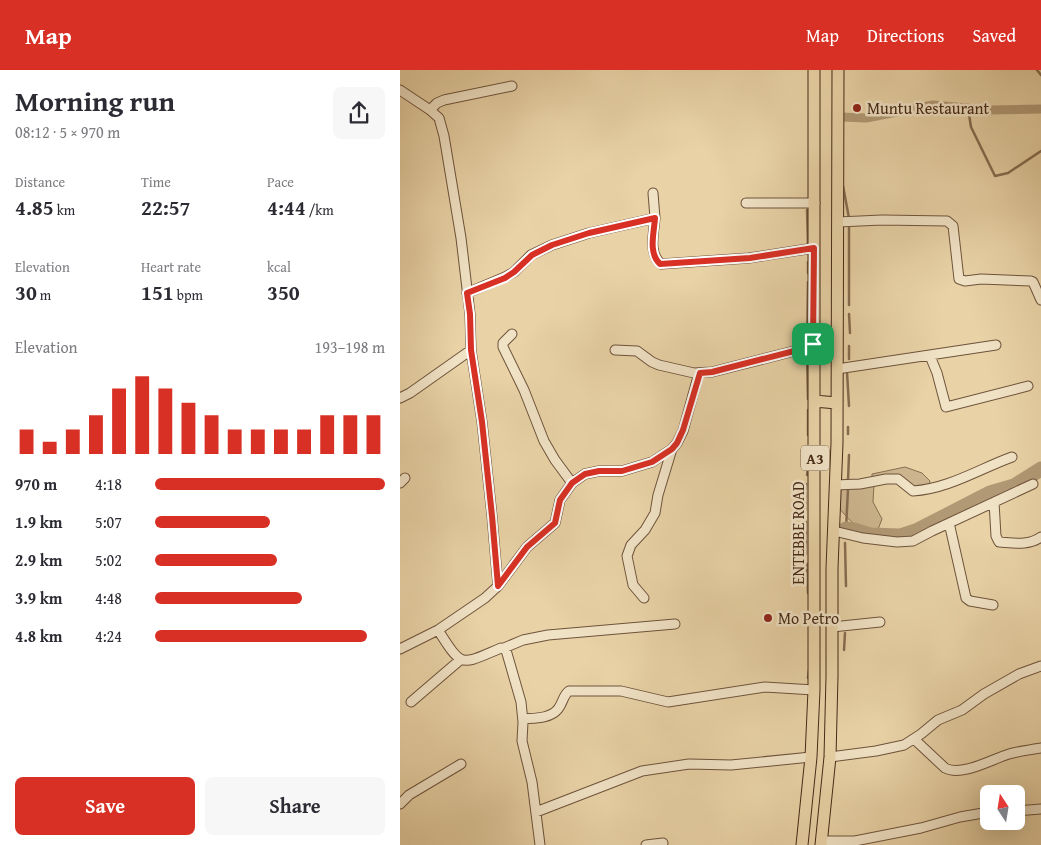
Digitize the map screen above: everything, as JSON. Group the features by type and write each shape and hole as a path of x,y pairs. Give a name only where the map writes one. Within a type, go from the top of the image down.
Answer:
{"main road":[{"name":"ENTEBBE ROAD","path":"802,845 811,757 814,690 814,70"},
{"name":"A3","path":"822,843 830,757 837,403 838,70"},
{"path":"814,401 837,403"}],"street":[{"path":"430,110 437,103 444,100 512,86"},
{"path":"400,90 439,118 444,136 470,314 471,350 482,422 498,586"},
{"path":"653,193 655,218 652,244 656,260 660,264 750,258 814,248"},
{"path":"746,204 814,203"},
{"path":"467,293 505,278 532,255 552,245 589,233 655,218"},
{"path":"838,222 882,220 947,221 953,226 958,280 1031,281 1041,300"},
{"path":"512,334 505,340 503,347 554,460 572,483"},
{"path":"615,350 637,351 660,366 700,373 712,372 802,349 813,344"},
{"path":"836,369 996,345"},
{"path":"400,398 471,350"},
{"path":"930,356 937,372 946,407 1028,386"},
{"path":"400,649 438,630 485,598 498,586 527,547 555,523 560,500 572,483 585,474 599,471 622,471 652,462 672,449 683,430 700,373"},
{"path":"644,598 633,585 627,556 631,545 645,530 655,514 658,495 672,449"},
{"path":"835,485 898,479 913,492 922,491 957,482 966,476 1012,457"},
{"path":"834,531 863,538 897,542 913,541 1033,484"},
{"path":"994,502 996,536 999,542 1028,543 1041,537"},
{"path":"945,525 950,527 966,598 970,601 993,604"},
{"path":"832,627 880,622"},
{"path":"438,630 454,655 460,660 465,661 523,640 548,635 675,624"},
{"path":"504,648 511,663 521,702 523,719 522,741 532,782 540,845"},
{"path":"411,702 460,660"},
{"path":"830,757 884,750 904,745 938,720 962,710 984,694 1020,674 1041,666"},
{"path":"523,719 550,715 558,709 565,693 569,691 621,691 668,702 765,687 814,690"},
{"path":"914,739 945,768 951,771 977,766 1011,753 1041,748"},
{"path":"536,812 642,771 690,764 731,765 811,757"},
{"path":"400,804 409,795 461,764"},
{"path":"1025,810 1041,809"},
{"path":"822,843 855,841 980,814"},
{"path":"646,845 663,843"}],"shaded area":[{"path":"905,467 922,473 930,481 929,487 913,488 900,478 872,477 872,474"},
{"path":"840,483 874,484 873,502 882,519 877,532 865,531 860,528 838,507"}],"waterway":[{"path":"1037,70 1041,75"},
{"path":"841,117 866,118 933,105 989,110 1041,109"},
{"path":"968,108 971,127 995,176 1008,173 1041,151"},
{"path":"843,186 849,218"},
{"path":"807,210 808,246"},
{"path":"849,226 849,305"},
{"path":"808,262 808,273"},
{"path":"807,343 808,282"},
{"path":"849,314 850,333"},
{"path":"849,346 849,359"},
{"path":"807,355 808,399"},
{"path":"847,372 849,406"},
{"path":"808,410 808,435"},
{"path":"848,427 848,434"},
{"path":"848,481 849,455"},
{"path":"807,475 808,468"},
{"path":"846,529 870,535 900,536 918,530 990,493 1014,486 1041,469"},
{"path":"805,511 806,484"},
{"path":"846,529 848,489"},
{"path":"806,522 806,554"},
{"path":"845,543 846,586"},
{"path":"807,564 808,593"},
{"path":"808,613 808,620"},
{"path":"844,650 845,633"},
{"path":"808,678 809,670"}],"place":[{"name":"Muntu Restaurant","path":"857,108"},
{"name":"Mo Petro","path":"768,618"}],"route":[{"path":"655,218 652,244 654,255 660,264 750,258 814,248 813,344 802,349 712,372 700,373 693,391 683,430 672,449 652,462 622,471 599,471 585,474 572,483 560,500 555,523 527,547 498,586 482,422 471,350 470,314 467,293 505,278 540,249 589,233 655,218"}]}
